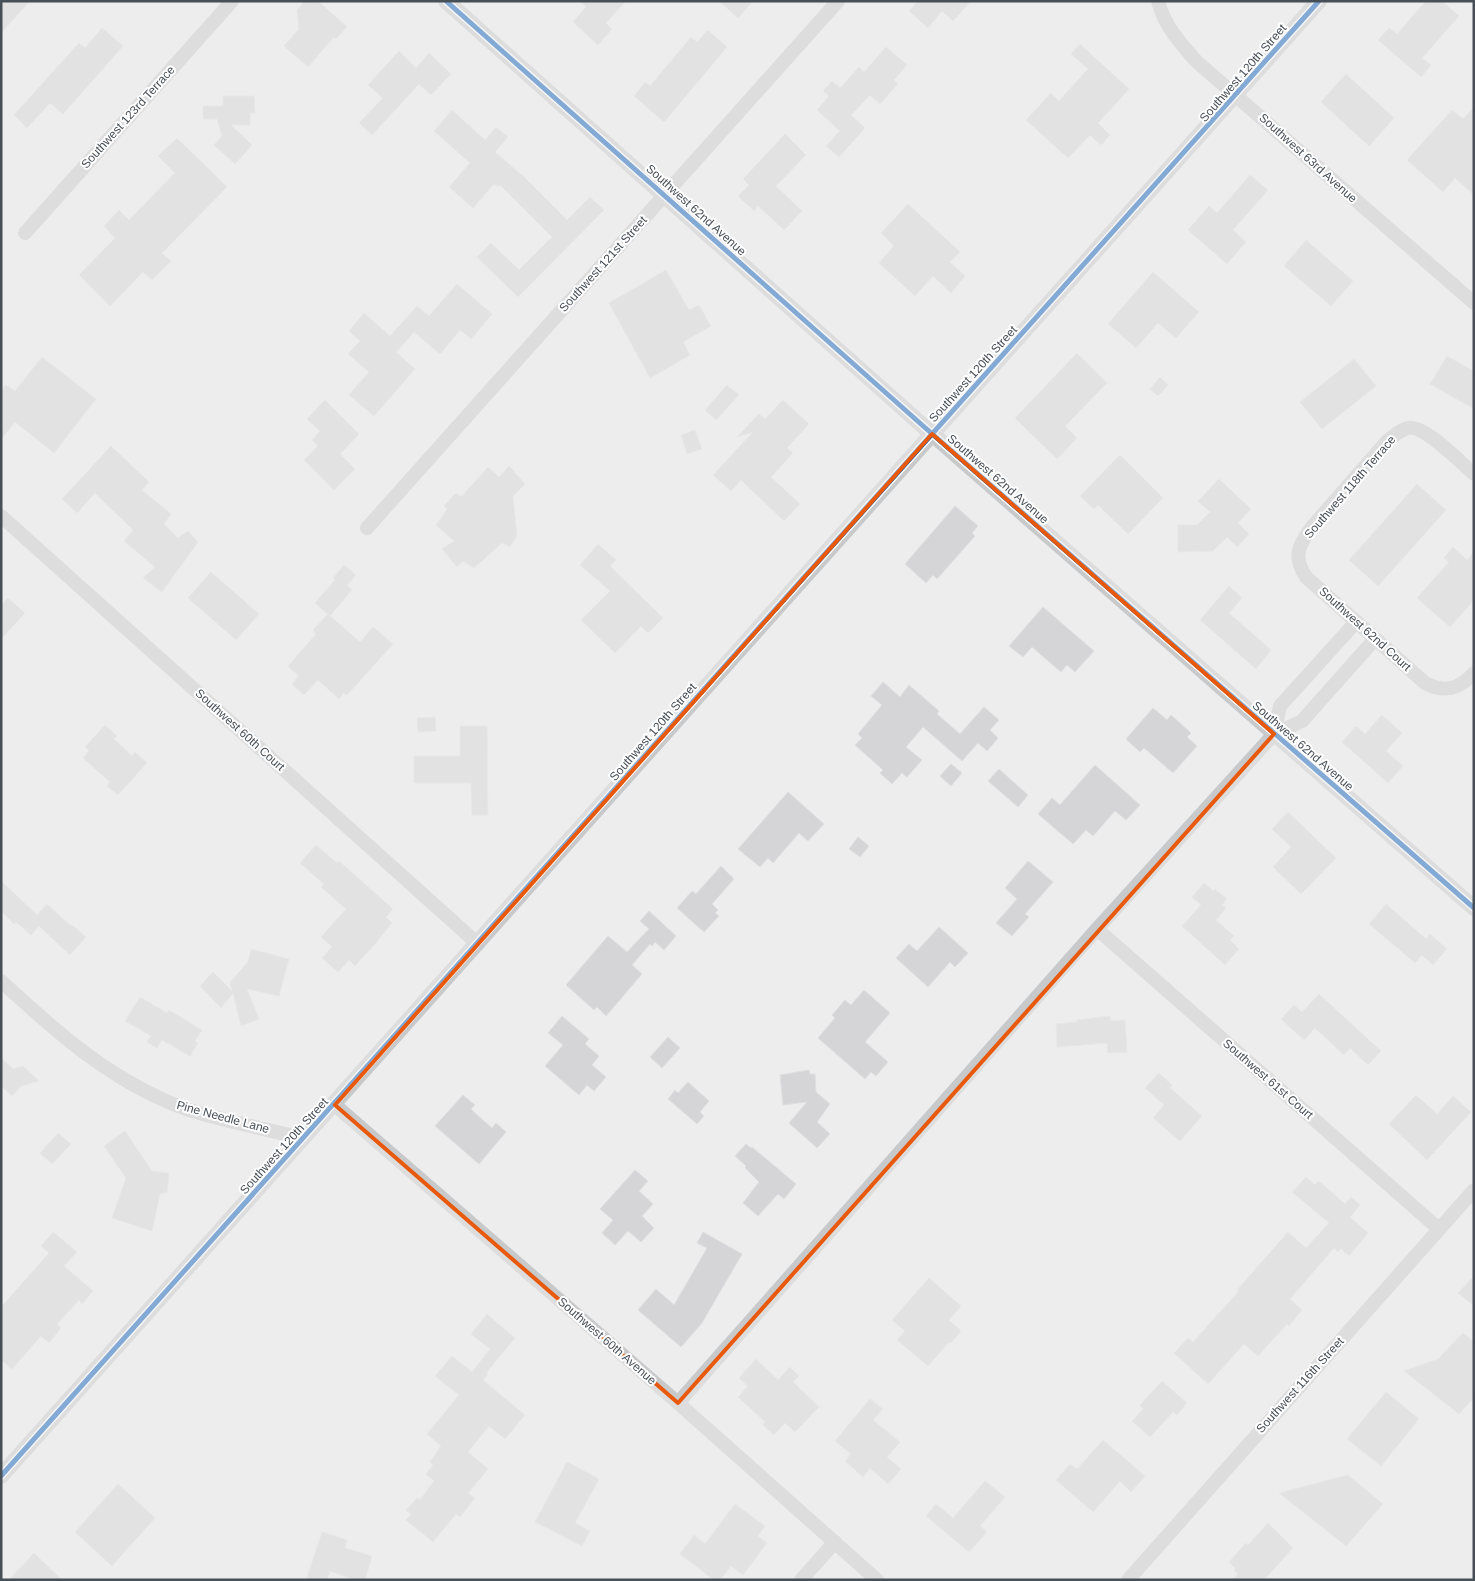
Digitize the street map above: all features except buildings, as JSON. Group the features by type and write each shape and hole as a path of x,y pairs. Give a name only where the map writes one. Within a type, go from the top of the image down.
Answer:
{"street":[{"name":"Southwest 123rd Terrace","path":"25,233 232,1"},
{"name":"Southwest 62nd Avenue","path":"446,1 932,434 1474,908"},
{"name":"Southwest 121st Street","path":"368,528 838,1"},
{"name":"Southwest 63rd Avenue","path":"1158,1 1165,21 1184,48 1202,66 1474,303"},
{"name":"Southwest 120th Street","path":"1,1476 1319,1"},
{"name":"Southwest 118th Terrace","path":"1298,552 1301,543 1311,528 1388,440 1408,428 1423,432 1431,437 1474,474"},
{"name":"Southwest 60th Court","path":"1,516 478,944"},
{"name":"Southwest 62nd Court","path":"1298,552 1301,568 1306,577 1425,683 1434,688 1448,689 1464,682 1474,673"},
{"path":"1274,734 1280,706 1356,622"},
{"path":"678,1403 1097,929 1274,734 1302,721 1375,639"},
{"name":"Southwest 61st Court","path":"1097,929 1439,1229"},
{"name":"Pine Needle Lane","path":"1,982 84,1054 146,1092 195,1111 303,1139"},
{"name":"Southwest 60th Avenue","path":"334,1105 678,1403 877,1580"},
{"name":"Southwest 116th Street","path":"1128,1580 1474,1190"},
{"path":"801,1580 835,1542"}],"highlighted area":[{"path":"932,434 1274,734 678,1403 335,1105"}],"cycle path":[{"path":"446,1 922,425 1474,908"},
{"path":"1,1476 1319,1"}]}
